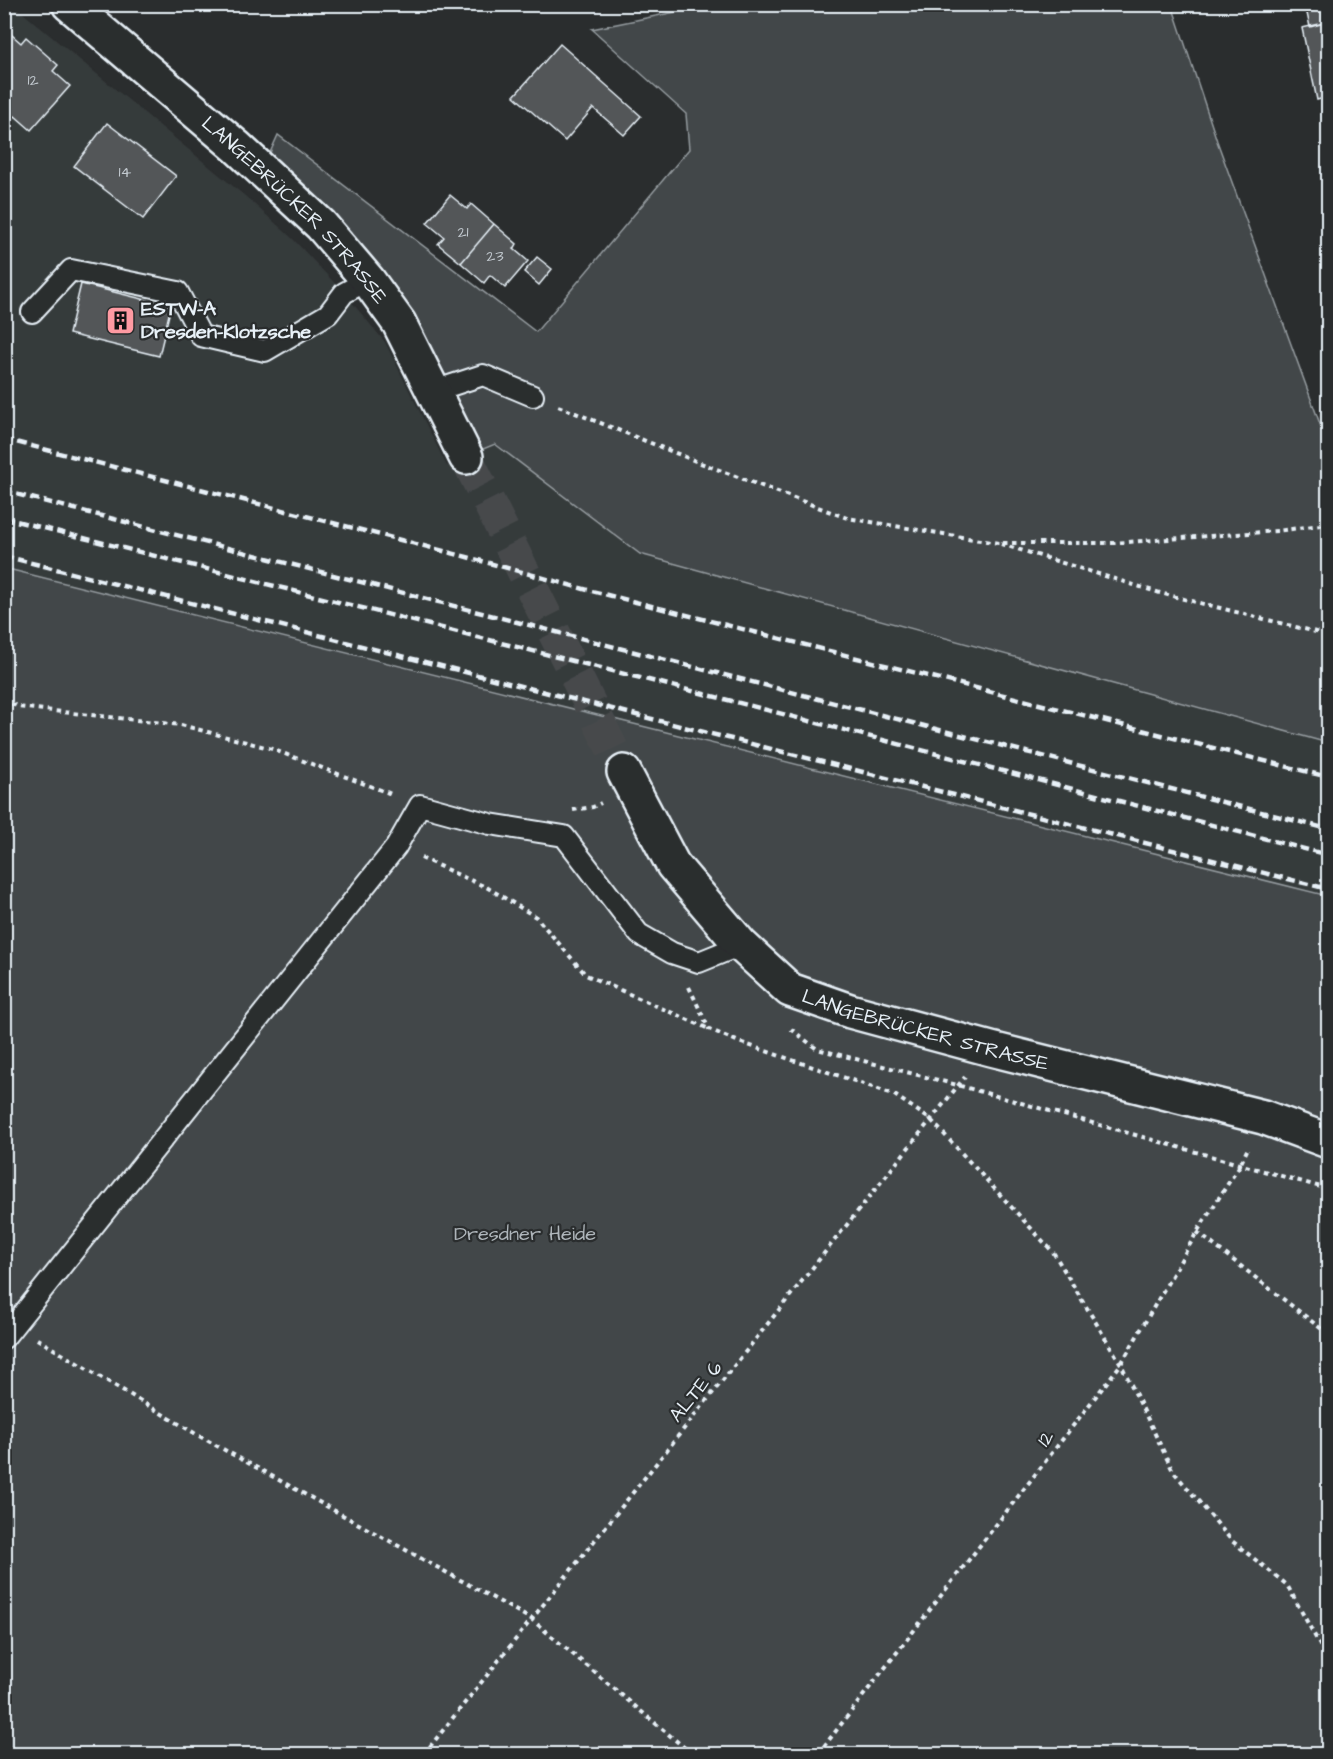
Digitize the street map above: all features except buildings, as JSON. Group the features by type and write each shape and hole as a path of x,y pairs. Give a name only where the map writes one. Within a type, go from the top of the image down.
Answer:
{"main road":[{"name":"LANGEBRÜCKER STRASSE","path":"69,4 254,163 321,225 368,280 399,323 465,457"},
{"name":"LANGEBRÜCKER STRASSE","path":"624,772 673,866 741,945 790,990 850,1011 1263,1117 1329,1141"}],"lane":[{"path":"32,312 71,270 178,292 201,336 264,351 328,314 344,293 368,280"},
{"path":"434,391 483,375 533,396"},
{"path":"9,1332 396,847 420,805 490,824 564,836 639,934 672,953 699,962 741,945"}],"path":[{"path":"533,396 847,518 998,543 1160,593 1329,635"},
{"path":"998,543 1114,543 1277,531 1329,524"},
{"path":"4,699 18,707 181,725 269,748 420,805"},
{"path":"396,847 489,888 536,917 586,975 739,1042 893,1094 931,1120 1053,1252 1121,1364 1173,1471 1232,1541 1287,1585 1329,1660"},
{"path":"672,953 709,1029"},
{"name":"ALTE 6","path":"424,1755 957,1085 992,1049"},
{"name":"12","path":"818,1755 1121,1364 1197,1232 1240,1165 1263,1117"},
{"path":"1197,1232 1329,1334"},
{"path":"9,1332 531,1619 692,1755"}],"shaded area":[{"path":"12,4 245,196 293,239 344,293 385,342 447,466 495,443 640,554 1328,743 1328,896 5,568 4,5"}],"green space":[{"path":"715,4 1172,5 1217,141 1328,446 1328,743 640,554 495,444 471,454 405,318 264,166 278,135 536,332 689,149 686,114 592,29"},
{"name":"Dresdner Heide","path":"4,568 1328,896 1328,1754 5,1754"}],"tunnel":[{"path":"466,457 624,772"}],"railway":[{"path":"4,439 584,589 1328,777"},
{"path":"4,491 1328,829"},
{"path":"4,518 736,702 1328,855"},
{"path":"4,556 1328,889"}],"place":[{"name":"ESTW-A Dresden-Klotzsche","path":"120,320"}]}
